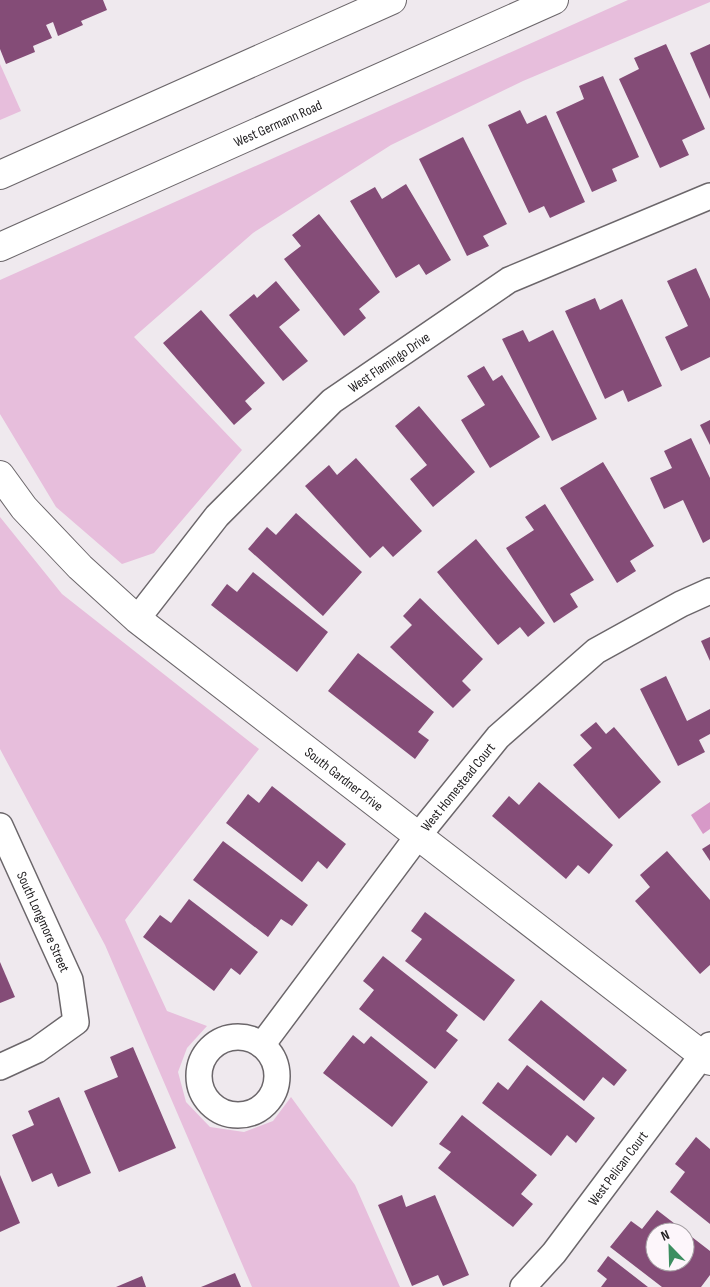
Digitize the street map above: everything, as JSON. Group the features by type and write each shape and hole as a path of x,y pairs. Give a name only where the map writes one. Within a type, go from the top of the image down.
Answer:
{"main road":[{"path":"0,175 392,0"},
{"name":"West Germann Road","path":"0,247 554,0"},
{"name":"South Gardner Drive","path":"0,474 24,508 80,566 137,619 418,836 708,1053"}],"street":[{"name":"West Flamingo Drive","path":"137,619 217,516 332,401 509,280 710,196"},
{"name":"West Homestead Court","path":"262,1045 418,836 498,737 596,650 681,604 710,591"},
{"name":"South Longmore Street","path":"0,826 70,980 76,1022 37,1050 0,1067"},
{"name":"West Pelican Court","path":"523,1287 554,1253 708,1053"}],"shaded area":[{"path":"628,0 710,0 710,2 523,81 391,145 253,233 134,337 242,450 154,553 122,564 56,507 0,414 0,280"},
{"path":"0,64 21,111 0,120"},
{"path":"0,517 62,594 259,749 125,920 167,1011 207,1026 187,1048 178,1072 186,1102 210,1127 244,1132 273,1121 291,1097 355,1185 400,1287 252,1287 105,945 0,749"},
{"path":"710,802 710,829 703,834 691,815"}],"building":[{"path":"0,0 103,0 107,10 81,21 83,25 58,36 53,22 46,25 52,38 33,46 35,52 6,64 0,49"},
{"path":"666,44 705,129 682,140 689,155 660,168 619,79 639,69 634,58"},
{"path":"710,44 710,99 690,53"},
{"path":"603,76 639,157 612,169 617,181 592,192 556,112 584,99 579,86"},
{"path":"520,110 527,124 546,115 585,202 550,218 544,206 529,213 488,125"},
{"path":"463,137 507,224 483,236 489,246 467,256 419,159"},
{"path":"406,184 451,260 426,275 419,264 396,278 350,201 375,187 382,199"},
{"path":"319,214 380,292 359,309 366,318 344,336 284,259 301,246 292,235"},
{"path":"696,268 710,299 710,357 681,371 665,337 688,326 667,281"},
{"path":"276,281 300,310 279,327 308,361 283,381 229,315 254,294 257,298"},
{"path":"595,298 600,310 622,299 662,386 628,402 623,390 605,399 565,311"},
{"path":"201,310 265,383 245,401 252,409 234,425 163,343"},
{"path":"523,330 529,342 553,330 597,419 552,441 502,339"},
{"path":"484,366 493,381 502,375 540,437 490,468 461,420 485,405 467,376"},
{"path":"419,406 475,472 433,507 410,479 427,465 395,426"},
{"path":"710,420 710,445 700,425"},
{"path":"691,438 710,478 710,539 703,543 683,500 664,509 650,478 672,468 664,451"},
{"path":"356,458 422,531 393,557 383,546 370,558 305,486 329,465 337,475"},
{"path":"603,462 654,546 630,561 636,571 617,583 560,488"},
{"path":"545,504 594,580 570,594 578,607 554,623 506,548 534,530 525,517"},
{"path":"296,513 362,572 323,616 248,549 267,527 276,535"},
{"path":"476,539 545,623 528,637 520,627 498,645 437,572"},
{"path":"253,572 328,632 297,672 211,605 227,584 237,592"},
{"path":"420,598 483,659 462,681 471,690 453,708 390,647 412,625 403,616"},
{"path":"710,637 710,661 701,641"},
{"path":"358,653 434,712 418,732 429,740 415,759 328,691"},
{"path":"666,676 687,721 710,709 710,734 699,740 705,752 678,766 640,689"},
{"path":"596,722 606,734 614,727 661,782 619,819 573,765 592,748 580,735"},
{"path":"539,782 613,845 589,874 578,865 566,879 492,816 509,796 519,805"},
{"path":"272,786 346,844 327,869 318,861 302,882 226,823 248,794 259,803"},
{"path":"223,841 308,905 292,926 281,919 268,937 193,880"},
{"path":"710,844 710,861 702,849"},
{"path":"667,851 710,900 710,965 700,974 635,901 650,887 640,875"},
{"path":"189,899 258,952 240,975 231,968 214,991 143,937 160,915 171,923"},
{"path":"425,912 515,980 484,1021 405,961 422,939 411,931"},
{"path":"383,956 458,1015 446,1031 458,1040 435,1069 359,1009 374,990 363,981"},
{"path":"0,962 15,997 0,1003"},
{"path":"541,1000 627,1070 614,1086 603,1077 584,1101 508,1040"},
{"path":"353,1035 364,1044 371,1036 428,1082 392,1127 323,1073"},
{"path":"133,1047 176,1148 119,1172 84,1091 118,1077 110,1057"},
{"path":"527,1065 595,1118 576,1143 567,1135 551,1156 482,1103 498,1082 508,1090"},
{"path":"59,1097 91,1173 58,1187 52,1173 32,1182 12,1135 34,1125 28,1111"},
{"path":"462,1115 537,1175 521,1194 533,1204 513,1227 438,1168 451,1152 439,1144"},
{"path":"696,1137 710,1149 710,1224 670,1192 685,1172 675,1164"},
{"path":"0,1175 20,1223 0,1232"},
{"path":"402,1195 406,1207 435,1195 469,1275 443,1286 438,1275 412,1286 378,1205"},
{"path":"657,1210 673,1222 648,1222"},
{"path":"631,1221 642,1229 645,1225 645,1272 695,1272 695,1239 710,1251 710,1275 701,1287 662,1287 610,1247"},
{"path":"608,1256 648,1287 601,1287 607,1279 597,1271"},
{"path":"235,1273 241,1287 201,1287"},
{"path":"142,1276 146,1287 116,1287"}]}
